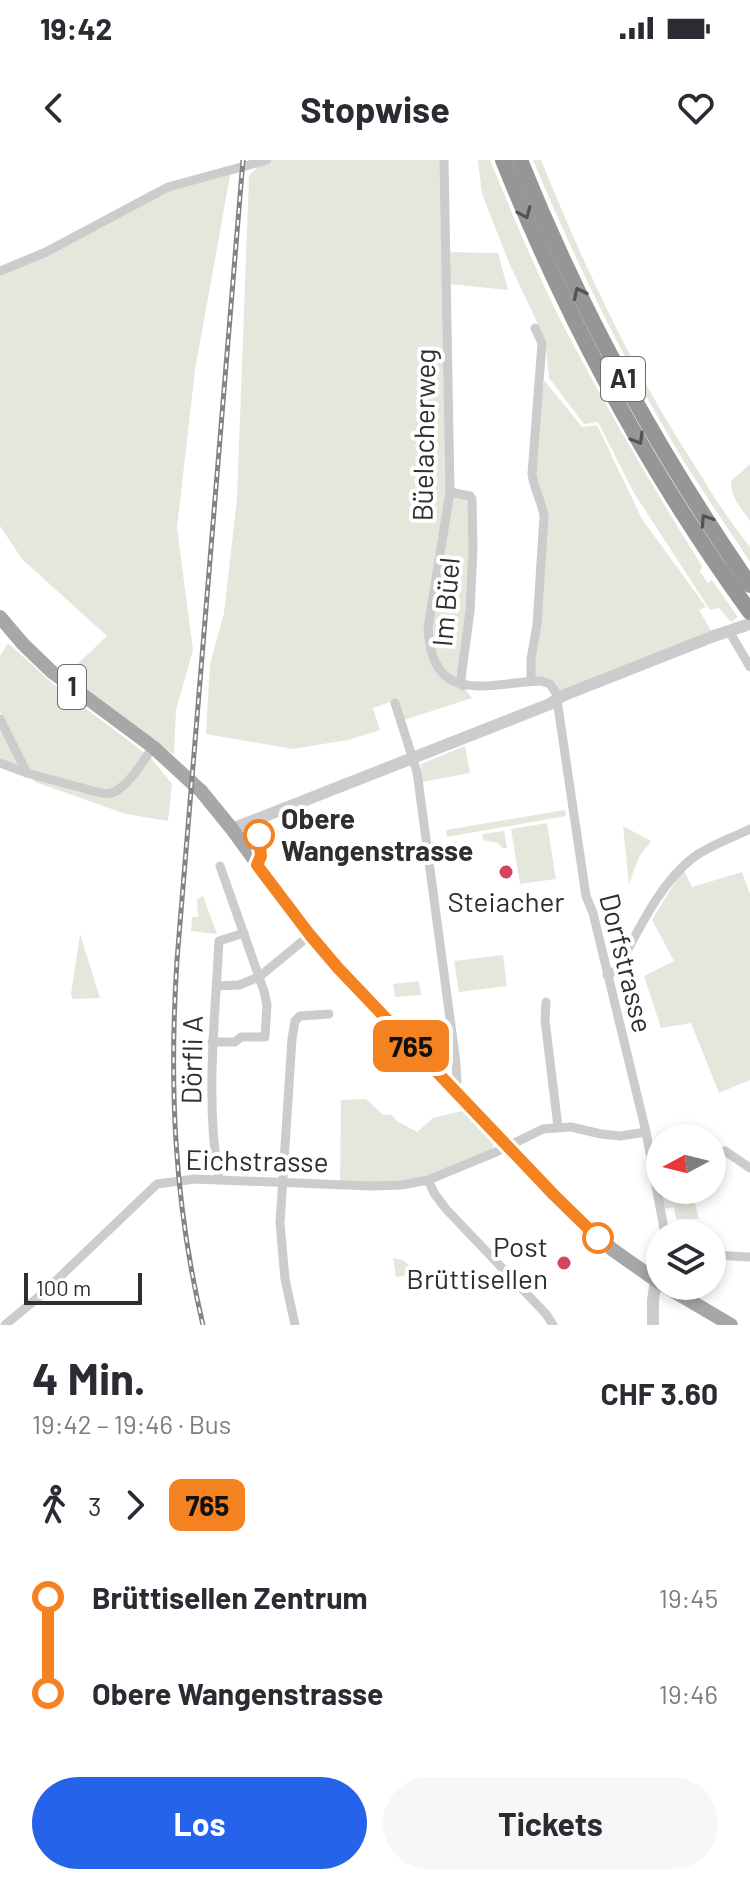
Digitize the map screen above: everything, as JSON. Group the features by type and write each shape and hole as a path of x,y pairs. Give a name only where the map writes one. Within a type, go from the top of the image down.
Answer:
{"highway":[{"name":"A1","path":"503,160 548,266 607,384 673,497 750,612"},
{"name":"A1","path":"520,160 564,262 622,377 679,476 750,585"}],"main road":[{"name":"1","path":"0,617 52,672 153,747 201,791 310,935 399,1034 589,1230 646,1273"},
{"name":"1","path":"689,1300 731,1325"}],"street":[{"path":"0,271 46,252 168,187 267,160"},
{"name":"Büelacherweg","path":"444,160 450,492 428,628 429,644 437,667 463,686"},
{"path":"531,681 544,516 532,474 542,343 535,328"},
{"name":"Im Büel","path":"450,492 472,499 473,550 470,611 461,678 463,686"},
{"path":"232,829 740,628 750,667"},
{"path":"463,686 541,681 550,684 557,700"},
{"name":"Dorfstrasse","path":"557,700 586,896 593,913 646,1132"},
{"path":"395,703 413,757 427,843 456,1063 457,1082 452,1087"},
{"path":"0,719 27,773"},
{"path":"0,763 97,792 115,792 125,784 153,747"},
{"path":"607,975 617,970 651,910 685,864 704,851 750,829"},
{"path":"212,1042 265,1037 267,1005 220,866"},
{"name":"Dörfli A","path":"219,1180 211,1100 219,941 244,933"},
{"path":"217,986 239,985 259,977 310,935"},
{"path":"546,1002 545,1020 558,1127 611,1135 646,1132"},
{"path":"295,1325 285,1279 280,1223 292,1039 295,1021 300,1016 329,1014"},
{"name":"Eichstrasse","path":"5,1325 42,1294 157,1184 195,1179 387,1186 428,1180 538,1131 558,1127"},
{"path":"726,1152 750,1168"},
{"path":"428,1180 446,1209 553,1325"},
{"path":"726,1256 750,1257"},
{"path":"653,1300 653,1325"}],"shaded area":[{"path":"264,160 444,160 450,491 472,499 463,686 472,698 398,722 390,702 373,708 380,730 348,740 292,749 206,734 210,664 224,613 237,499 249,176"},
{"path":"478,160 490,160 561,322 620,429 702,566 700,572 708,583 712,580 738,617 731,622 719,608 710,610 634,493 598,422 584,424 549,378 545,339 510,265 482,194"},
{"path":"533,160 541,160 574,239 630,355 672,429 750,547 750,562 680,455 639,383 583,273"},
{"path":"231,170 195,370 177,528 193,650 176,710 174,755 66,675 107,636 22,559 0,526 0,271 168,187"},
{"path":"448,252 498,253 508,290 449,284"},
{"path":"544,380 582,427 597,425 642,519 706,607 699,610 714,636 562,696 550,684 531,681 544,516 532,474"},
{"path":"750,464 750,521 735,498 731,481"},
{"path":"8,643 52,683 150,757 172,784 168,821 126,814 35,782 27,773 0,760 0,719 3,717 0,712 0,656"},
{"path":"465,746 470,773 422,782 421,764"},
{"path":"565,810 566,816 447,837 446,830"},
{"path":"547,823 556,879 520,884 511,829"},
{"path":"623,826 651,841 639,857 629,884"},
{"path":"504,831 507,848 483,840 482,834"},
{"path":"683,869 692,887 742,872 750,894 750,1080 719,1093 691,1023 661,1028 644,976 674,961 652,920"},
{"path":"203,896 217,934 191,931 192,917 198,917 197,899"},
{"path":"80,934 100,998 73,999 71,994"},
{"path":"503,955 507,986 459,992 454,961"},
{"path":"419,981 421,995 395,997 393,984"},
{"path":"366,1099 382,1114 392,1115 417,1132 433,1118 462,1111 493,1147 490,1151 426,1176 385,1183 340,1182 341,1100"},
{"path":"663,1204 695,1204 699,1219 676,1219 674,1207 664,1209"},
{"path":"393,1258 403,1260 419,1274 396,1277"}],"railway":[{"path":"203,1325 186,1234 176,1144 175,1007 243,160"}],"bus line":[{"name":"765","path":"259,835 261,856 257,865 324,952 408,1044 598,1238"}],"place":[{"name":"Obere Wangenstrasse","path":"259,835"},
{"name":"Steiacher","path":"506,872"},
{"name":"Post Brüttisellen","path":"564,1263"}]}
